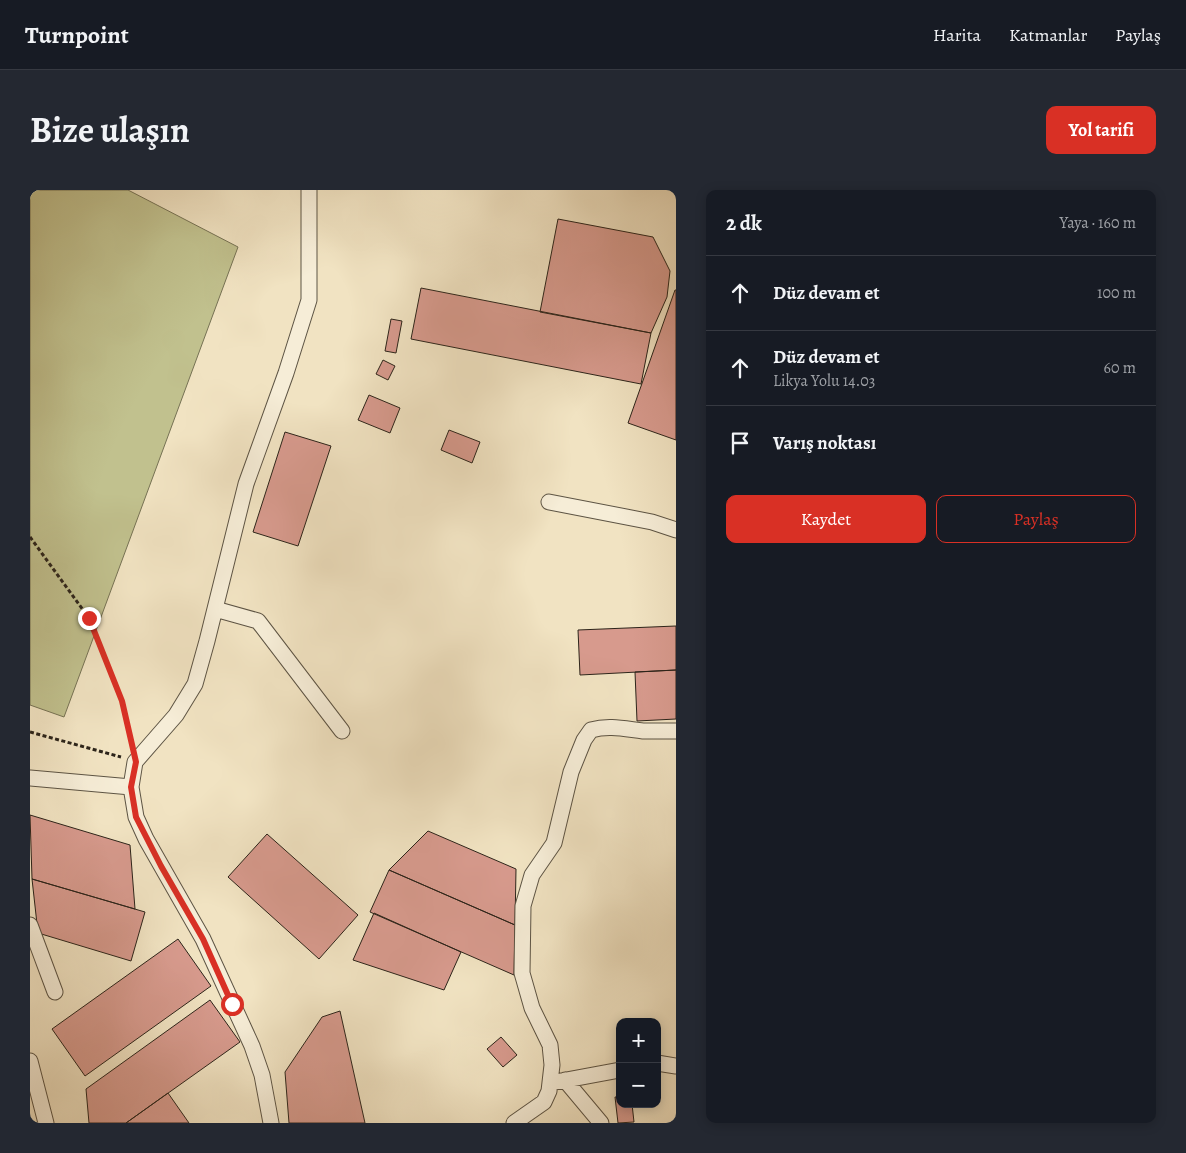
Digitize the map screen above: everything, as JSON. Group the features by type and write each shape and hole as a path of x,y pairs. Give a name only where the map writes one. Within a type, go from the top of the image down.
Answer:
{"street":[{"path":"271,1123 262,1075 252,1046 203,939 142,832 136,817 131,787 136,762 176,715 194,684 216,609 246,484 286,373 309,300 308,190"},
{"path":"549,502 652,522 676,530"},
{"path":"216,609 258,621 342,731"},
{"path":"514,1123 544,1102 549,1090 552,1065 550,1044 532,1008 522,973 523,906 532,875 554,843 571,772 591,730 613,726 622,729 646,731 676,730"},
{"path":"30,778 131,787"},
{"path":"30,925 54,992"},
{"path":"30,1060 46,1123"},
{"path":"661,1064 676,1066"},
{"path":"550,1083 616,1071"},
{"path":"566,1080 601,1123"}],"path":[{"path":"30,537 89,618 122,701 136,762 30,732"}],"green space":[{"path":"30,190 128,190 238,247 64,717 30,705"}],"building":[{"path":"558,219 653,237 670,271 667,297 651,333 540,312"},
{"path":"421,288 651,333 641,384 411,339"},
{"path":"676,290 676,440 628,423"},
{"path":"391,319 402,321 396,353 385,351"},
{"path":"383,360 395,366 388,380 376,374"},
{"path":"369,395 400,408 390,433 358,420"},
{"path":"449,430 480,442 472,463 441,450"},
{"path":"285,432 331,446 298,546 253,532"},
{"path":"676,626 676,670 580,675 578,630"},
{"path":"676,670 676,719 637,721 635,672"},
{"path":"30,815 130,845 135,909 32,879"},
{"path":"428,831 516,869 515,925 389,870"},
{"path":"267,834 358,915 319,959 228,877"},
{"path":"389,870 515,925 514,975 370,912"},
{"path":"32,879 145,912 131,961 38,933"},
{"path":"374,913 461,952 444,990 353,960"},
{"path":"178,939 211,986 85,1076 52,1029"},
{"path":"210,1000 240,1042 126,1123 89,1123 86,1089"},
{"path":"340,1011 365,1123 289,1123 285,1072 322,1017"},
{"path":"501,1037 517,1055 503,1067 487,1049"},
{"path":"168,1093 189,1123 126,1123"},
{"path":"616,1108 632,1108 634,1122 618,1123"}],"route":[{"path":"89,618 122,701 136,762 131,787 136,817 146,839 203,939 232,1004"}]}
